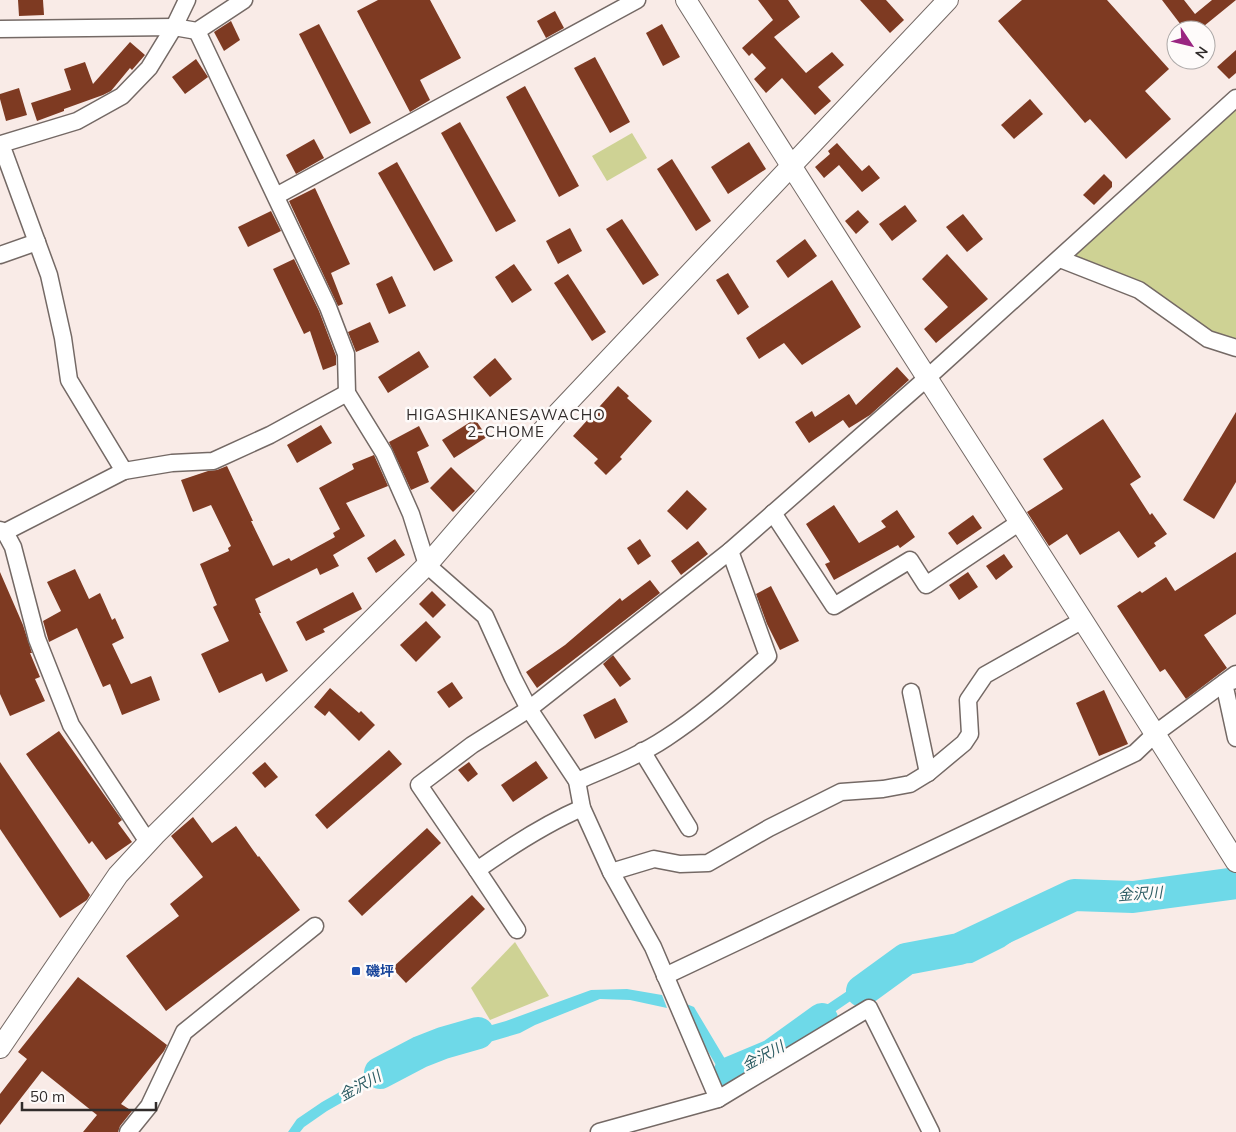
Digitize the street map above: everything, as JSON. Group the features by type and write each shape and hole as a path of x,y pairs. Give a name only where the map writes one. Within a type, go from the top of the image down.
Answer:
{"street":[{"path":"124,471 69,380 63,338 49,275 37,242 5,173 0,143 77,121 122,96 149,68 174,27 187,0"},
{"path":"196,31 221,7 244,0"},
{"path":"276,196 637,0"},
{"path":"686,0 791,168 1156,733 1236,862"},
{"path":"0,1048 118,874 427,565 556,414 791,168 948,0"},
{"path":"0,29 174,27 196,31"},
{"path":"196,31 328,307 346,354 347,393 384,453 411,514 427,565 485,616 529,709 577,781 582,808 611,872 653,947 718,1099"},
{"path":"517,930 419,784 472,745 529,709 730,550 927,378 1236,98"},
{"path":"0,255 37,242"},
{"path":"1060,259 1139,290 1208,339 1236,348"},
{"path":"148,842 72,725 37,640 14,547 2,531 124,471 172,463 213,461 270,435 347,393"},
{"path":"773,513 834,606 910,560 926,584 1020,522"},
{"path":"577,781 666,738 721,696 768,656 730,550"},
{"path":"611,872 654,859 680,864 708,863 769,828 840,792 883,789 910,784 928,773 964,743 970,734 968,700 985,675 1083,620"},
{"path":"665,976 1135,753 1156,733 1232,679"},
{"path":"1232,679 1236,738"},
{"path":"911,692 928,773"},
{"path":"642,751 689,828"},
{"path":"477,870 557,819 582,808"},
{"path":"128,1132 149,1106 184,1032 315,926"},
{"path":"599,1132 718,1099 869,1008 931,1132"}],"green space":[{"path":"1236,108 1236,343 1209,335 1072,258"},
{"path":"632,133 647,158 607,181 592,156"},
{"path":"515,942 549,996 490,1020 471,988"}],"water":[{"path":"1223,879 1236,887 1236,890 1189,891 1159,897 1160,887 1195,880"},
{"path":"1082,889 1129,892 1148,890 1146,899 1133,901 1075,898 1004,947 972,963 921,966 905,972 898,956 951,957 971,950 998,939 1067,891"},
{"path":"895,959 901,973 864,1002 855,998 749,1070 727,1078 720,1072 689,1019 684,1003 694,1007 728,1064 737,1065"},
{"path":"627,989 662,995 667,1008 630,1000 600,999 520,1033 445,1055 432,1042 506,1021 591,990"},
{"path":"417,1048 423,1056 327,1111 300,1132 288,1132 297,1119 322,1102"}],"building":[{"path":"18,0 43,0 44,15 19,16"},
{"path":"378,0 430,0 461,58 420,80 430,100 410,112 357,11"},
{"path":"758,0 788,0 800,17 774,37 806,73 832,52 844,65 818,87 831,101 815,115 782,78 766,93 754,79 766,68 752,53 749,56 742,48 773,20"},
{"path":"860,0 886,0 904,20 890,33"},
{"path":"1022,0 1107,0 1166,66 1166,70 1168,70 1145,91 1171,119 1126,159 1090,119 1085,123 998,21"},
{"path":"1162,0 1184,0 1195,14 1212,0 1236,0 1211,20 1177,20"},
{"path":"555,11 564,28 546,38 537,21"},
{"path":"231,21 240,40 224,51 214,32"},
{"path":"319,24 371,123 350,134 299,34"},
{"path":"662,24 680,57 663,66 646,33"},
{"path":"130,42 145,55 132,70 130,68 111,91 37,121 31,103 71,90 64,69 85,62 93,84"},
{"path":"1236,50 1236,73 1229,79 1217,67"},
{"path":"595,57 630,122 610,133 574,68"},
{"path":"196,59 208,77 185,94 172,77"},
{"path":"525,86 579,186 559,197 506,97"},
{"path":"19,88 27,115 6,121 0,94"},
{"path":"1030,99 1043,114 1014,139 1001,125"},
{"path":"460,122 516,221 496,232 441,133"},
{"path":"314,139 324,158 296,174 286,155"},
{"path":"749,142 766,169 728,194 711,167"},
{"path":"837,143 862,171 869,165 880,178 862,192 839,165 824,178 815,167 830,154 828,151"},
{"path":"672,159 711,221 696,231 657,169"},
{"path":"397,162 453,261 434,271 378,173"},
{"path":"1104,174 1112,182 1112,187 1094,205 1083,195"},
{"path":"315,188 350,264 331,273 343,304 338,306 289,201"},
{"path":"905,205 917,221 892,241 879,224"},
{"path":"858,210 869,222 856,234 845,221"},
{"path":"271,211 281,231 248,247 238,227"},
{"path":"963,214 983,239 967,252 946,227"},
{"path":"622,219 659,275 643,285 606,229"},
{"path":"570,228 582,251 558,264 546,241"},
{"path":"805,239 817,256 788,278 776,261"},
{"path":"947,254 988,299 936,343 924,329 948,307 922,279"},
{"path":"294,259 319,311 336,356 336,365 323,370 310,331 304,334 273,269"},
{"path":"514,264 532,290 512,303 495,277"},
{"path":"728,273 749,307 738,315 716,280"},
{"path":"568,274 606,332 592,341 554,283"},
{"path":"392,276 406,306 389,314 376,284"},
{"path":"832,280 861,327 802,365 784,343 759,359 746,338"},
{"path":"370,322 379,342 356,352 348,332"},
{"path":"419,351 429,367 388,393 378,377"},
{"path":"495,358 512,379 490,397 473,377"},
{"path":"897,367 909,380 870,415 849,428 843,420 809,443 795,422 812,411 815,417 849,394 856,405"},
{"path":"618,386 629,396 627,398 652,421 620,457 622,459 606,475 594,463 598,459 573,436"},
{"path":"1236,412 1236,482 1214,519 1183,500"},
{"path":"475,419 487,437 454,458 442,440"},
{"path":"1103,419 1141,477 1130,484 1150,515 1152,513 1167,534 1154,543 1156,546 1138,558 1119,531 1080,555 1067,534 1049,546 1027,512 1063,489 1043,459"},
{"path":"321,425 332,443 297,463 287,445"},
{"path":"419,426 429,446 417,452 429,482 411,490 389,442"},
{"path":"374,455 388,486 346,503 365,536 333,555 339,566 320,575 317,568 255,599 261,613 259,613 288,671 266,682 262,673 219,693 201,654 229,641 213,607 217,605 200,564 229,551 228,548 231,546 211,505 193,512 181,480 227,466 273,566 289,558 291,561 335,537 333,533 340,529 319,488 354,469 352,464"},
{"path":"451,467 475,491 453,512 430,488"},
{"path":"687,490 707,509 687,530 667,511"},
{"path":"834,505 859,543 886,527 881,521 897,510 915,537 900,548 898,545 834,580 825,564 830,562 806,524"},
{"path":"973,515 982,528 957,545 948,533"},
{"path":"395,539 405,555 376,573 367,558"},
{"path":"640,539 651,556 638,565 627,548"},
{"path":"698,541 708,554 681,575 671,561"},
{"path":"1236,552 1236,614 1204,635 1227,668 1186,699 1165,669 1160,672 1117,606 1140,591 1142,593 1166,577 1175,591"},
{"path":"1004,554 1013,567 996,580 986,566"},
{"path":"75,569 89,599 100,593 112,620 115,618 124,638 112,644 131,684 151,676 160,700 122,715 110,684 103,687 77,628 49,642 43,621 61,611 47,582"},
{"path":"0,572 23,625 32,653 30,653 40,677 35,679 45,701 10,716 0,694"},
{"path":"968,572 978,587 959,600 949,585"},
{"path":"650,580 660,593 537,688 526,672 565,645 620,598 622,601"},
{"path":"771,586 799,641 780,650 767,624 756,594"},
{"path":"432,591 446,605 433,618 419,604"},
{"path":"353,592 362,609 323,629 325,632 306,641 296,622"},
{"path":"426,621 441,637 416,662 400,645"},
{"path":"613,655 631,679 620,687 603,664"},
{"path":"452,682 463,698 449,708 437,692"},
{"path":"330,688 359,713 361,711 375,725 359,741 329,711 325,716 314,707"},
{"path":"1104,690 1128,744 1099,756 1076,703"},
{"path":"615,698 628,722 595,739 583,715"},
{"path":"59,731 122,820 118,823 132,842 106,860 92,841 89,844 26,754"},
{"path":"389,750 402,764 327,829 315,815"},
{"path":"536,761 548,778 513,802 501,785"},
{"path":"0,762 90,895 87,900 60,918 0,829"},
{"path":"265,762 278,777 265,788 252,773"},
{"path":"469,762 478,774 468,782 458,770"},
{"path":"193,817 212,843 236,826 300,910 166,1011 126,956 179,916 170,904 203,877 171,836"},
{"path":"427,828 441,843 362,916 348,901"},
{"path":"472,895 485,909 406,983 392,968"},
{"path":"78,977 167,1045 164,1051 121,1104 132,1111 120,1126 118,1132 83,1132 97,1115 42,1071 0,1125 0,1094 27,1059 18,1052"}],"waterway":[{"name":"金沢川","path":"862,991 906,959 959,949 1074,895 1133,897 1236,883"},
{"name":"金沢川","path":"729,1073 772,1055 822,1019"},
{"name":"金沢川","path":"380,1073 420,1052 478,1033"}],"place":[{"name":"磯坪","path":"356,971"}],"district":[{"name":"HIGASHIKANESAWACHO 2-CHOME","path":"506,424"}]}
